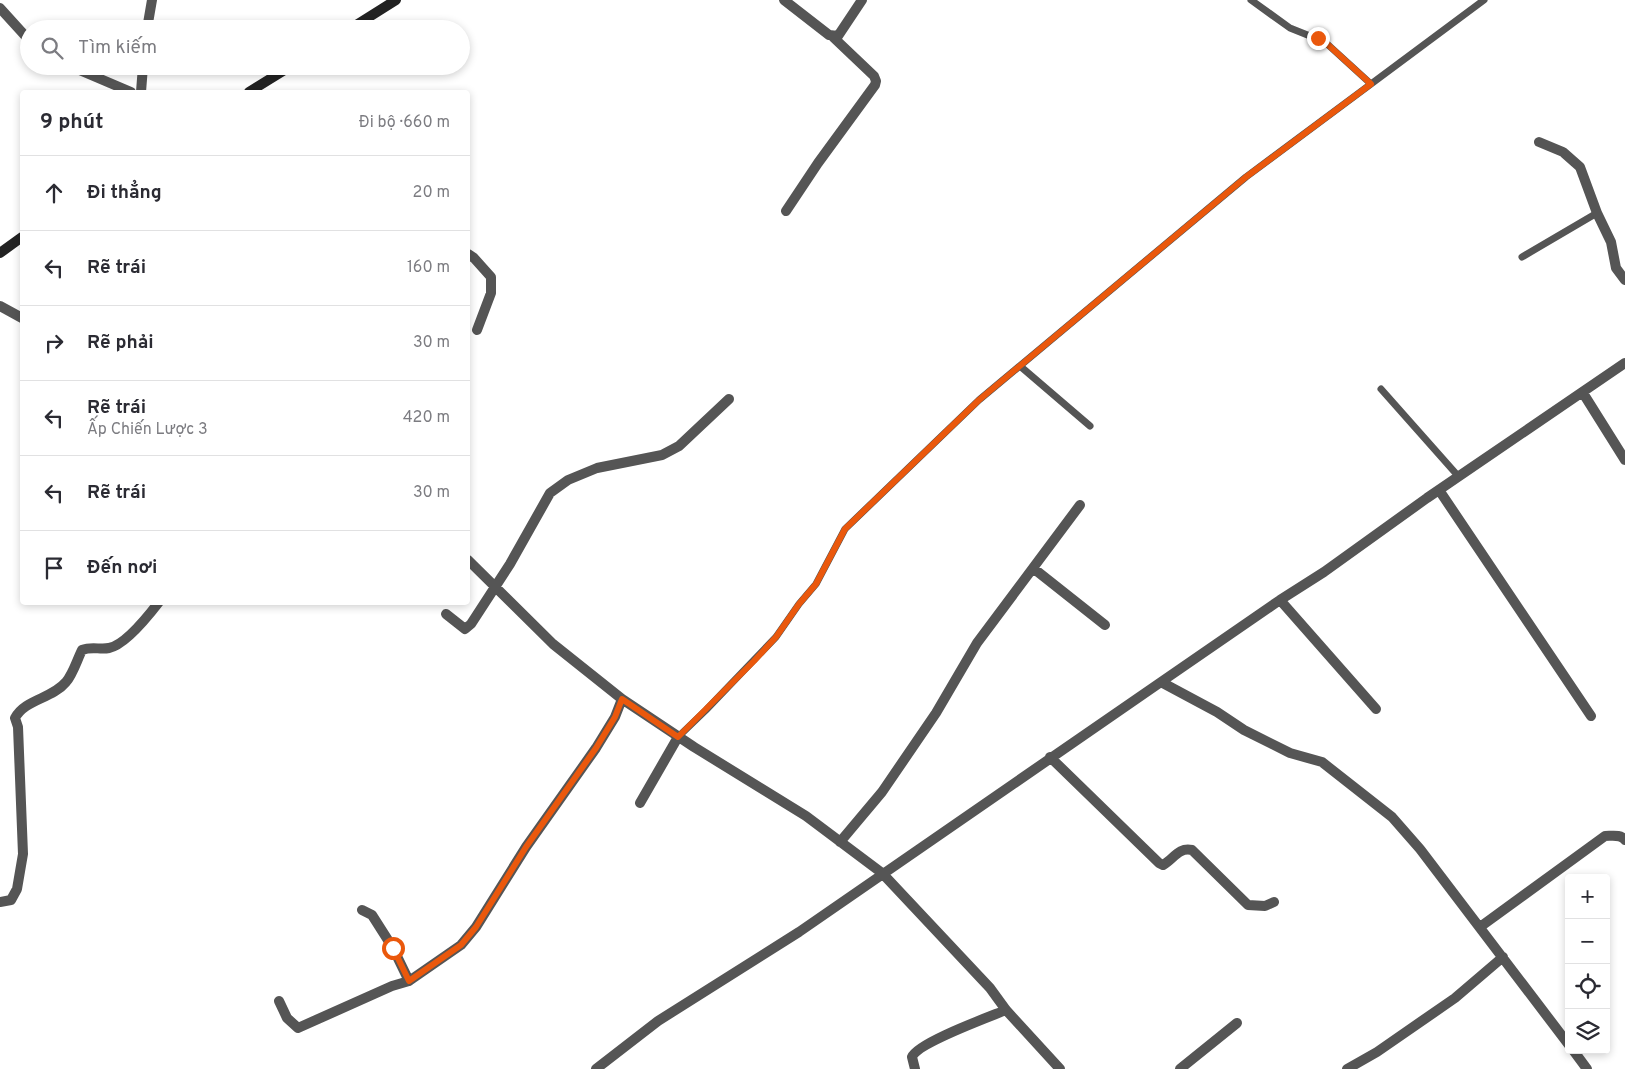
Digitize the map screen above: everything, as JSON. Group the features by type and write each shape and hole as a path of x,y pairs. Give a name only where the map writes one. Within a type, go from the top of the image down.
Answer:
{"main road":[{"path":"364,20 396,0"},
{"path":"252,90 276,75"},
{"path":"0,253 20,238"}],"street":[{"path":"149,20 152,0"},
{"path":"784,0 833,37 876,80 786,211"},
{"path":"833,37 838,36 862,0"},
{"path":"0,8 20,30"},
{"path":"91,75 126,90"},
{"path":"141,90 142,75"},
{"path":"1539,142 1563,152 1580,167 1597,213 1611,242 1616,268 1625,280"},
{"path":"470,255 491,277 491,293 477,330"},
{"path":"0,306 20,317"},
{"path":"596,1069 658,1021 799,932 1050,757 1324,572 1439,490 1625,363"},
{"path":"1583,393 1625,460"},
{"path":"446,614 466,629 471,624 510,564 550,493 568,480 597,468 662,455 679,446 729,399"},
{"path":"1439,490 1591,716"},
{"path":"840,842 882,792 936,713 977,643 1080,505"},
{"path":"470,562 553,644 622,699 678,737 806,816 882,873 990,988 1006,1010 1060,1069"},
{"path":"1032,568 1105,625"},
{"path":"1280,600 1376,709"},
{"path":"0,902 11,900 17,889 23,854 18,727 14,718 19,710 54,692 67,682 82,650 90,647 110,648 125,639 156,605"},
{"path":"1161,682 1217,712 1244,730 1290,753 1322,762 1392,816 1420,849 1565,1040"},
{"path":"279,1001 287,1018 298,1028 392,986 409,981 461,945 472,932 526,847 596,748 615,717 622,699"},
{"path":"640,803 678,737"},
{"path":"1050,757 1159,863 1163,865 1169,862 1181,850 1192,850 1248,905 1265,906 1274,902"},
{"path":"1480,927 1605,836 1615,836 1625,840"},
{"path":"362,910 372,915 393,948 409,981"},
{"path":"1348,1069 1377,1052 1455,998 1503,957"},
{"path":"915,1069 912,1057 915,1052 945,1035 1006,1010"},
{"path":"1180,1069 1237,1023"},
{"path":"1576,1054 1586,1069"}],"lane":[{"path":"1251,0 1290,28 1325,42 1371,84"},
{"path":"678,737 776,637 799,604 816,584 845,529 979,400 1246,177 1484,0"},
{"path":"1522,257 1597,213"},
{"path":"1020,366 1090,426"},
{"path":"1381,389 1459,477"}],"route":[{"path":"393,948 409,981 461,945 476,927 526,847 596,748 615,717 622,699 678,737 776,637 799,604 816,584 845,529 979,400 1246,177 1371,84 1325,42 1318,38"}]}
